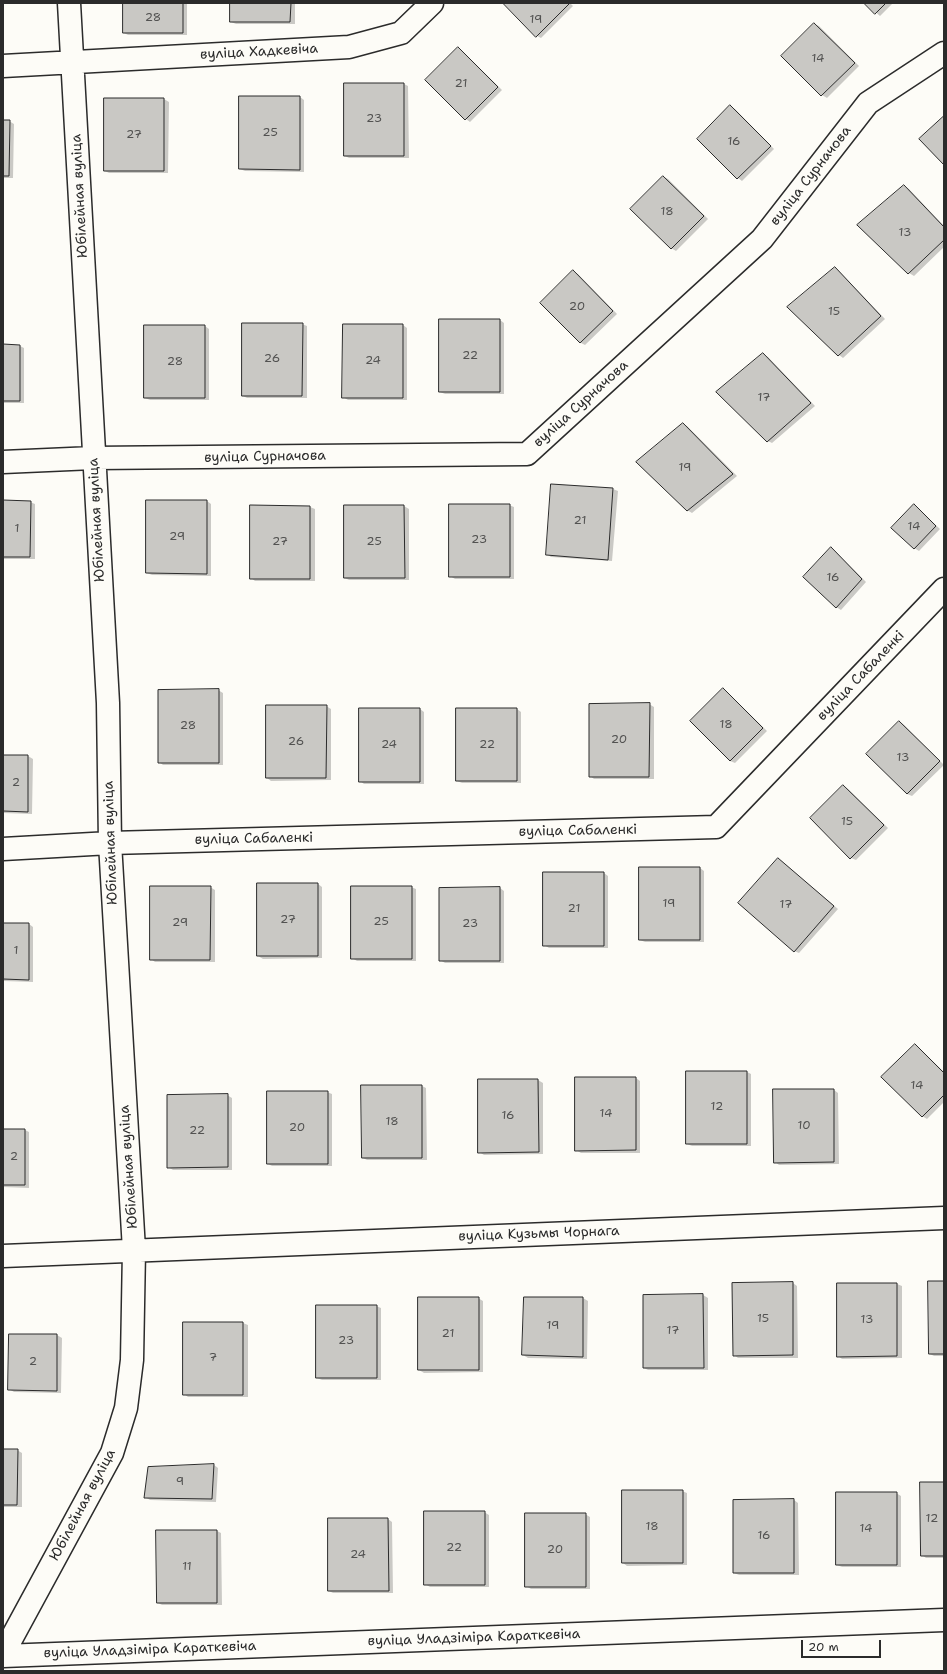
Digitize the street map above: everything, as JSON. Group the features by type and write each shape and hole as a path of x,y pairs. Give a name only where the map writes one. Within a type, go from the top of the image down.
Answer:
{"street":[{"name":"Юбілейная вуліца","path":"3,1655 112,1453 126,1408 132,1360 134,1250 110,843 108,703 93,458 69,3"},
{"name":"вуліца Хадкевіча","path":"3,66 349,47 402,33 432,3"},
{"name":"вуліца Сурначова","path":"3,462 93,458 527,454 762,239 868,103 944,54"},
{"name":"вуліца Сабаленкі","path":"3,848 110,843 716,827 944,589"},
{"name":"вуліца Кузьмы Чорнага","path":"3,1256 944,1218"},
{"name":"вуліца Уладзіміра Караткевіча","path":"3,1655 944,1620"}],"building":[{"path":"123,3 183,3 183,33 123,33"},
{"path":"230,3 291,3 290,22 230,22"},
{"path":"503,3 570,3 536,37"},
{"path":"864,3 886,3 875,14"},
{"path":"814,23 855,63 821,96 781,56"},
{"path":"458,47 498,87 465,120 425,80"},
{"path":"344,83 404,83 404,156 344,156"},
{"path":"239,96 300,96 300,170 239,169"},
{"path":"104,98 164,98 164,171 104,171"},
{"path":"730,105 771,146 737,179 697,139"},
{"path":"944,116 944,165 919,139"},
{"path":"3,120 10,120 9,176 3,176"},
{"path":"663,176 704,216 671,249 630,209"},
{"path":"904,185 944,227 944,240 908,274 857,225"},
{"path":"835,267 881,316 838,356 787,307"},
{"path":"573,270 613,311 580,343 540,303"},
{"path":"439,319 500,319 500,392 439,392"},
{"path":"242,323 303,323 302,396 242,396"},
{"path":"343,324 403,324 403,398 342,398"},
{"path":"144,325 205,325 205,398 144,398"},
{"path":"3,344 20,345 20,401 3,401"},
{"path":"763,353 811,403 767,442 716,392"},
{"path":"683,423 733,474 687,511 636,462"},
{"path":"551,484 613,488 608,560 546,555"},
{"path":"3,500 31,501 30,557 3,557"},
{"path":"146,500 207,500 207,574 146,573"},
{"path":"449,504 510,504 510,577 449,577"},
{"path":"914,504 936,526 914,549 891,528"},
{"path":"250,505 310,506 310,579 250,579"},
{"path":"344,505 404,505 405,578 344,578"},
{"path":"831,547 862,579 836,608 803,577"},
{"path":"723,688 763,728 730,761 690,721"},
{"path":"219,689 219,763 158,763 158,690"},
{"path":"650,703 649,777 589,777 589,704"},
{"path":"266,705 327,705 326,778 266,778"},
{"path":"359,708 420,708 420,782 359,782"},
{"path":"456,708 517,708 517,781 456,781"},
{"path":"899,721 940,761 907,794 866,754"},
{"path":"3,755 28,755 28,812 3,811"},
{"path":"843,785 884,825 850,859 810,818"},
{"path":"778,858 834,906 794,952 738,903"},
{"path":"639,867 700,867 700,940 639,940"},
{"path":"543,872 604,872 604,946 543,946"},
{"path":"257,883 318,883 318,956 257,956"},
{"path":"150,886 211,886 210,960 150,960"},
{"path":"351,886 412,886 412,959 351,959"},
{"path":"500,887 500,961 439,961 439,888"},
{"path":"3,923 29,923 29,980 3,979"},
{"path":"915,1044 944,1073 944,1095 922,1117 881,1077"},
{"path":"686,1071 747,1071 747,1144 686,1144"},
{"path":"575,1077 636,1077 636,1150 575,1151"},
{"path":"478,1079 538,1079 539,1152 478,1153"},
{"path":"361,1085 422,1085 422,1158 362,1158"},
{"path":"773,1089 834,1089 834,1162 774,1163"},
{"path":"267,1091 328,1091 328,1164 267,1164"},
{"path":"228,1094 228,1167 167,1168 167,1095"},
{"path":"3,1129 25,1129 25,1185 3,1185"},
{"path":"928,1281 944,1281 944,1354 929,1354"},
{"path":"793,1282 793,1355 733,1356 732,1283"},
{"path":"837,1283 897,1283 897,1356 837,1357"},
{"path":"703,1294 704,1368 643,1368 643,1295"},
{"path":"418,1297 479,1297 479,1370 418,1370"},
{"path":"524,1297 583,1297 583,1357 522,1355"},
{"path":"316,1305 377,1305 377,1378 316,1378"},
{"path":"183,1322 243,1322 243,1395 183,1395"},
{"path":"9,1334 57,1334 57,1391 8,1390"},
{"path":"3,1449 18,1449 17,1505 3,1505"},
{"path":"214,1464 212,1499 144,1498 148,1467"},
{"path":"920,1482 944,1482 944,1556 921,1556"},
{"path":"622,1490 683,1490 683,1563 622,1563"},
{"path":"836,1492 897,1492 897,1565 836,1565"},
{"path":"794,1499 794,1573 733,1573 733,1500"},
{"path":"424,1511 485,1511 485,1585 424,1585"},
{"path":"525,1513 586,1513 586,1587 525,1587"},
{"path":"328,1518 388,1518 389,1591 328,1591"},
{"path":"156,1530 217,1530 217,1603 157,1603"}]}
